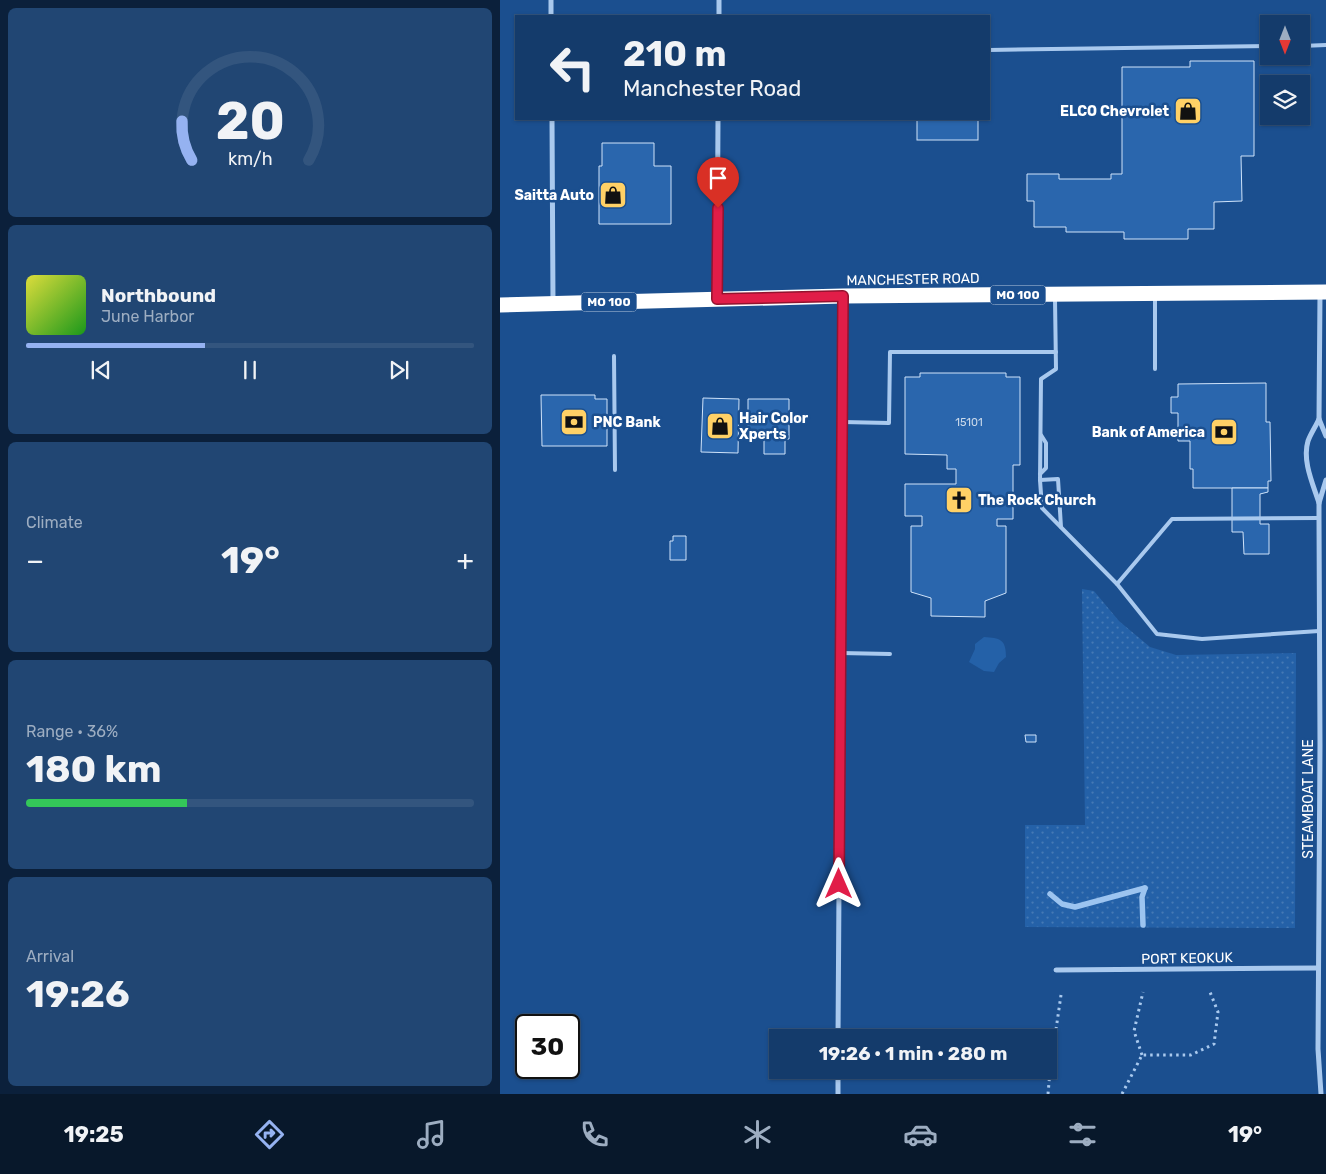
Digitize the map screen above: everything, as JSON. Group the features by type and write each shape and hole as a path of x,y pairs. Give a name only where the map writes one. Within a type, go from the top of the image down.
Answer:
{"highway":[{"name":"MANCHESTER ROAD","path":"500,305 843,296 1323,293"}],"street":[{"path":"551,0 551,15"},
{"path":"719,0 719,15"},
{"path":"552,120 553,303"},
{"path":"717,299 718,120"},
{"name":"STEAMBOAT LANE","path":"1323,293 1319,419 1326,436"},
{"path":"838,1029 843,296"},
{"name":"STEAMBOAT LANE","path":"1319,419 1308,441 1307,459 1308,471 1319,503"},
{"name":"STEAMBOAT LANE","path":"1321,1094 1318,1050 1318,518 1319,503 1326,480"},
{"name":"PORT KEOKUK","path":"1056,970 1318,968"},
{"path":"1318,1050 1326,1050"},
{"path":"838,1079 838,1094"}],"lane":[{"path":"1310,46 1326,45"},
{"path":"990,50 1260,46"},
{"path":"1055,294 1056,369 1041,379 1040,480 1042,508 1117,584 1157,634 1202,639 1319,631"},
{"path":"1155,294 1155,369"},
{"path":"843,422 889,422 890,352 1056,352"},
{"path":"614,356 615,470"},
{"path":"1040,480 1058,479 1061,527"},
{"path":"1117,584 1172,519 1318,518"},
{"path":"1319,620 1326,619"},
{"path":"841,653 890,654"}],"path":[{"path":"1122,1094 1142,1055 1134,1031 1143,992"},
{"path":"1142,1055 1191,1055 1214,1044 1218,1012 1210,992"},
{"path":"1048,1094 1061,995"}],"shaded area":[{"path":"1082,589 1094,591 1119,621 1150,647 1176,655 1296,653 1295,928 1025,927 1025,825 1085,825"},
{"path":"984,637 998,639 1005,646 1006,657 999,663 994,672 984,671 969,662 975,649 975,644"}],"building":[{"name":"ELCO Chevrolet","path":"1190,61 1254,61 1254,156 1241,156 1242,201 1214,202 1214,229 1188,229 1188,239 1124,239 1124,232 1066,232 1066,227 1034,227 1034,201 1027,201 1027,174 1059,174 1059,179 1111,179 1111,174 1122,174 1122,67 1190,67"},
{"path":"917,120 978,120 978,140 917,140"},
{"path":"602,143 654,143 654,166 671,166 671,224 599,224 599,166 602,166"},
{"name":"The Rock Church","path":"920,373 1006,373 1006,377 1020,377 1020,465 1013,465 1013,519 997,519 997,526 1006,526 1006,593 985,601 985,617 931,616 931,598 911,592 911,526 922,526 922,516 905,516 905,484 956,484 956,469 947,469 947,455 905,454 905,377 920,377"},
{"name":"Bank of America","path":"1266,383 1266,422 1270,422 1271,481 1268,481 1268,488 1193,488 1193,469 1190,469 1190,441 1178,441 1178,413 1171,413 1171,397 1178,397 1178,384"},
{"name":"PNC Bank","path":"541,395 595,395 595,399 607,399 607,446 542,446"},
{"name":"Hair Color Xperts","path":"703,398 739,399 738,453 701,452"},
{"path":"748,399 789,399 789,439 785,439 785,454 764,454 764,439 748,439"},
{"path":"607,418 620,418 623,425 620,428 607,427"},
{"path":"1232,488 1268,488 1268,492 1260,494 1260,524 1269,524 1269,554 1244,554 1243,532 1232,532"},
{"path":"673,536 686,536 686,560 670,560 670,541 673,541"},
{"path":"1025,735 1036,735 1036,742 1026,742"}],"waterway":[{"path":"1050,894 1062,904 1075,907 1145,888"},
{"path":"1143,925 1142,897 1145,888"}],"place":[{"name":"ELCO Chevrolet","path":"1188,111"},
{"name":"Saitta Auto","path":"613,195"},
{"name":"PNC Bank","path":"574,422"},
{"name":"Hair Color Xperts","path":"720,426"},
{"name":"Bank of America","path":"1224,432"},
{"name":"The Rock Church","path":"959,500"}],"route":[{"path":"718,208 717,299 843,296 839,884"}]}
